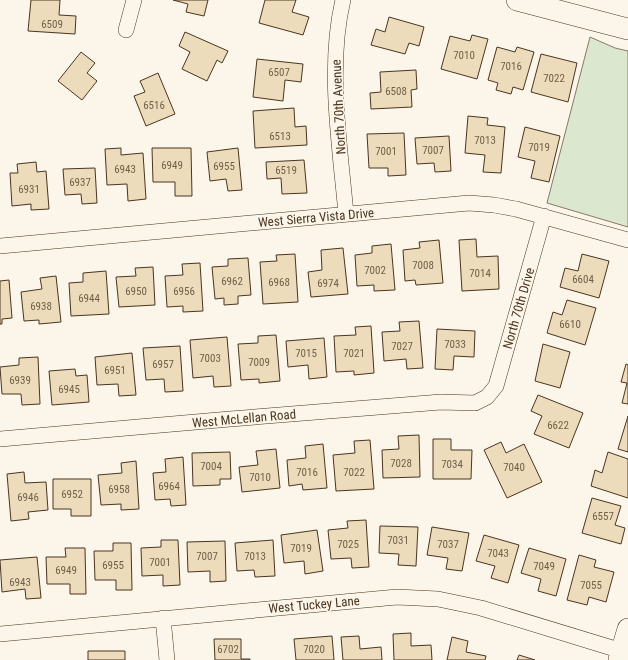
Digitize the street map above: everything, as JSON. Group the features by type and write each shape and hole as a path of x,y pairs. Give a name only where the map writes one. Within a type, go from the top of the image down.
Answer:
{"street":[{"path":"126,30 134,0"},
{"name":"North 70th Avenue","path":"343,0 336,54 337,108 346,214"},
{"path":"516,0 628,29"},
{"name":"West Sierra Vista Drive","path":"0,246 469,203 494,205 544,216 628,240"},
{"name":"North 70th Drive","path":"487,398 496,386 544,216"},
{"name":"West McLellan Road","path":"0,439 441,402 475,403 487,398"},
{"name":"West Tuckey Lane","path":"0,634 397,597 438,599 481,608 620,656"},
{"path":"163,618 167,660"},
{"path":"620,656 628,629"}],"green space":[{"path":"590,37 615,48 628,51 628,227 547,203"}],"building":[{"path":"31,0 60,0 59,15 76,16 75,34 28,31"},
{"path":"173,0 208,0 204,16 186,12 188,4"},
{"path":"265,0 296,0 292,12 309,17 303,35 259,23"},
{"path":"389,17 424,27 419,46 409,43 405,54 371,45 376,29 385,32"},
{"path":"185,32 228,51 222,63 217,60 207,81 182,69 190,52 179,46"},
{"path":"472,35 488,39 477,79 441,69 450,36 470,41"},
{"path":"497,47 515,52 517,47 534,52 523,90 513,87 511,94 496,90 498,83 488,80"},
{"path":"81,52 95,63 87,73 97,81 82,100 58,81"},
{"path":"541,54 577,63 568,102 531,92"},
{"path":"257,59 303,64 301,82 285,80 283,101 253,97"},
{"path":"416,70 417,89 411,90 412,107 371,109 370,93 381,92 380,72"},
{"path":"158,73 175,114 146,126 134,96 145,92 140,81"},
{"path":"294,108 295,127 306,126 307,145 255,148 253,111"},
{"path":"468,116 488,118 487,125 505,127 501,173 483,172 485,155 465,153"},
{"path":"525,127 560,136 549,182 531,178 535,161 518,157"},
{"path":"404,133 406,175 388,176 388,168 369,168 367,134"},
{"path":"449,136 451,171 435,172 434,163 417,164 415,138"},
{"path":"121,148 121,155 143,153 146,199 128,201 127,184 107,185 105,149"},
{"path":"152,148 191,148 192,196 175,196 175,182 153,182"},
{"path":"238,148 242,190 228,191 226,179 210,181 207,152"},
{"path":"304,160 307,193 282,194 281,178 267,179 266,162"},
{"path":"36,162 37,172 46,171 49,209 31,210 31,204 12,206 10,173 18,173 17,164"},
{"path":"95,168 97,203 82,204 81,194 65,195 63,169"},
{"path":"476,239 477,257 498,256 499,289 462,291 459,240"},
{"path":"439,240 443,283 416,285 415,280 405,281 403,250 420,248 419,242"},
{"path":"391,244 395,290 374,291 374,285 357,286 355,255 372,253 372,246"},
{"path":"343,248 348,294 311,297 308,272 322,270 321,250"},
{"path":"295,254 298,302 263,304 260,262 277,261 276,255"},
{"path":"582,254 609,261 599,298 560,287 565,268 578,271"},
{"path":"248,258 251,295 238,296 238,304 224,305 224,298 215,299 212,267 228,266 228,259"},
{"path":"200,263 203,311 183,312 183,306 167,307 165,276 183,275 182,264"},
{"path":"153,267 155,305 119,307 116,277 136,276 135,268"},
{"path":"106,271 109,314 71,316 69,283 83,282 83,273"},
{"path":"56,276 61,322 39,324 39,320 24,321 21,292 42,289 40,278"},
{"path":"9,280 12,318 2,319 2,324 0,324 0,281"},
{"path":"567,300 596,308 585,345 547,333 553,312 562,315"},
{"path":"419,321 423,368 407,369 406,359 384,361 382,332 400,331 399,322"},
{"path":"371,326 374,373 354,375 354,371 336,372 334,336 356,335 355,327"},
{"path":"437,329 475,331 474,357 454,356 453,370 435,369"},
{"path":"276,335 280,381 259,383 259,379 241,380 238,344 258,343 258,336"},
{"path":"227,337 231,386 214,387 213,376 193,378 190,340"},
{"path":"324,338 327,377 309,379 308,365 288,367 286,341"},
{"path":"543,344 570,352 560,388 535,381"},
{"path":"180,346 183,391 165,392 164,379 146,380 143,348"},
{"path":"132,353 136,395 119,396 118,384 97,385 95,357"},
{"path":"38,357 40,404 22,405 21,394 2,394 0,367 19,365 19,358"},
{"path":"626,364 628,365 628,404 622,403 627,383 621,382"},
{"path":"75,369 76,376 87,375 89,402 52,405 49,371"},
{"path":"538,395 583,413 569,448 534,434 542,416 531,411"},
{"path":"628,416 628,452 618,449"},
{"path":"419,435 420,477 383,478 382,450 399,449 398,436"},
{"path":"433,439 451,439 451,450 472,450 471,479 433,479"},
{"path":"370,440 374,489 336,491 333,455 355,453 354,441"},
{"path":"501,442 506,453 524,444 542,482 507,498 484,450"},
{"path":"323,444 327,488 303,490 302,484 289,486 287,460 306,458 305,446"},
{"path":"276,449 280,488 242,492 239,467 258,465 256,451"},
{"path":"230,452 231,479 220,479 220,485 193,486 192,453"},
{"path":"608,452 628,459 628,498 591,486 595,470 602,473"},
{"path":"183,457 186,505 171,506 170,499 155,500 153,473 166,472 165,459"},
{"path":"136,461 139,509 121,510 121,504 101,505 98,475 122,473 121,463"},
{"path":"24,472 25,483 46,482 48,510 28,512 29,519 11,521 7,474"},
{"path":"53,479 91,479 91,516 71,516 71,509 53,509"},
{"path":"592,498 621,506 615,525 625,528 621,544 582,533"},
{"path":"366,520 369,567 352,568 351,558 331,559 328,530 348,528 347,521"},
{"path":"380,526 418,527 416,566 398,565 399,554 379,553"},
{"path":"432,527 469,533 462,571 446,569 448,558 427,555"},
{"path":"317,530 323,571 305,574 304,561 284,563 281,535"},
{"path":"484,535 519,545 508,583 491,578 495,566 476,561"},
{"path":"161,540 178,540 180,585 163,586 163,575 142,576 141,548 161,547"},
{"path":"273,540 275,576 255,577 254,570 237,571 235,543"},
{"path":"225,541 226,581 210,582 210,571 188,572 187,542"},
{"path":"113,543 131,543 132,590 116,590 116,580 95,580 94,551 113,551"},
{"path":"65,548 85,548 86,594 70,594 70,584 47,584 46,557 66,557"},
{"path":"529,548 566,559 556,596 538,591 541,579 521,573"},
{"path":"579,555 596,560 594,567 614,572 606,602 589,597 587,605 567,600"},
{"path":"37,557 41,598 26,599 25,589 2,592 0,560"},
{"path":"411,633 411,646 431,645 432,660 394,660 393,634"},
{"path":"332,636 334,660 296,660 294,639"},
{"path":"359,636 360,649 381,647 382,660 343,660 341,637"},
{"path":"452,637 468,641 466,652 486,656 485,660 447,660"},
{"path":"214,639 241,639 241,659 250,660 215,660"},
{"path":"88,651 125,651 125,660 88,660"},
{"path":"519,655 535,660 517,660"}]}
